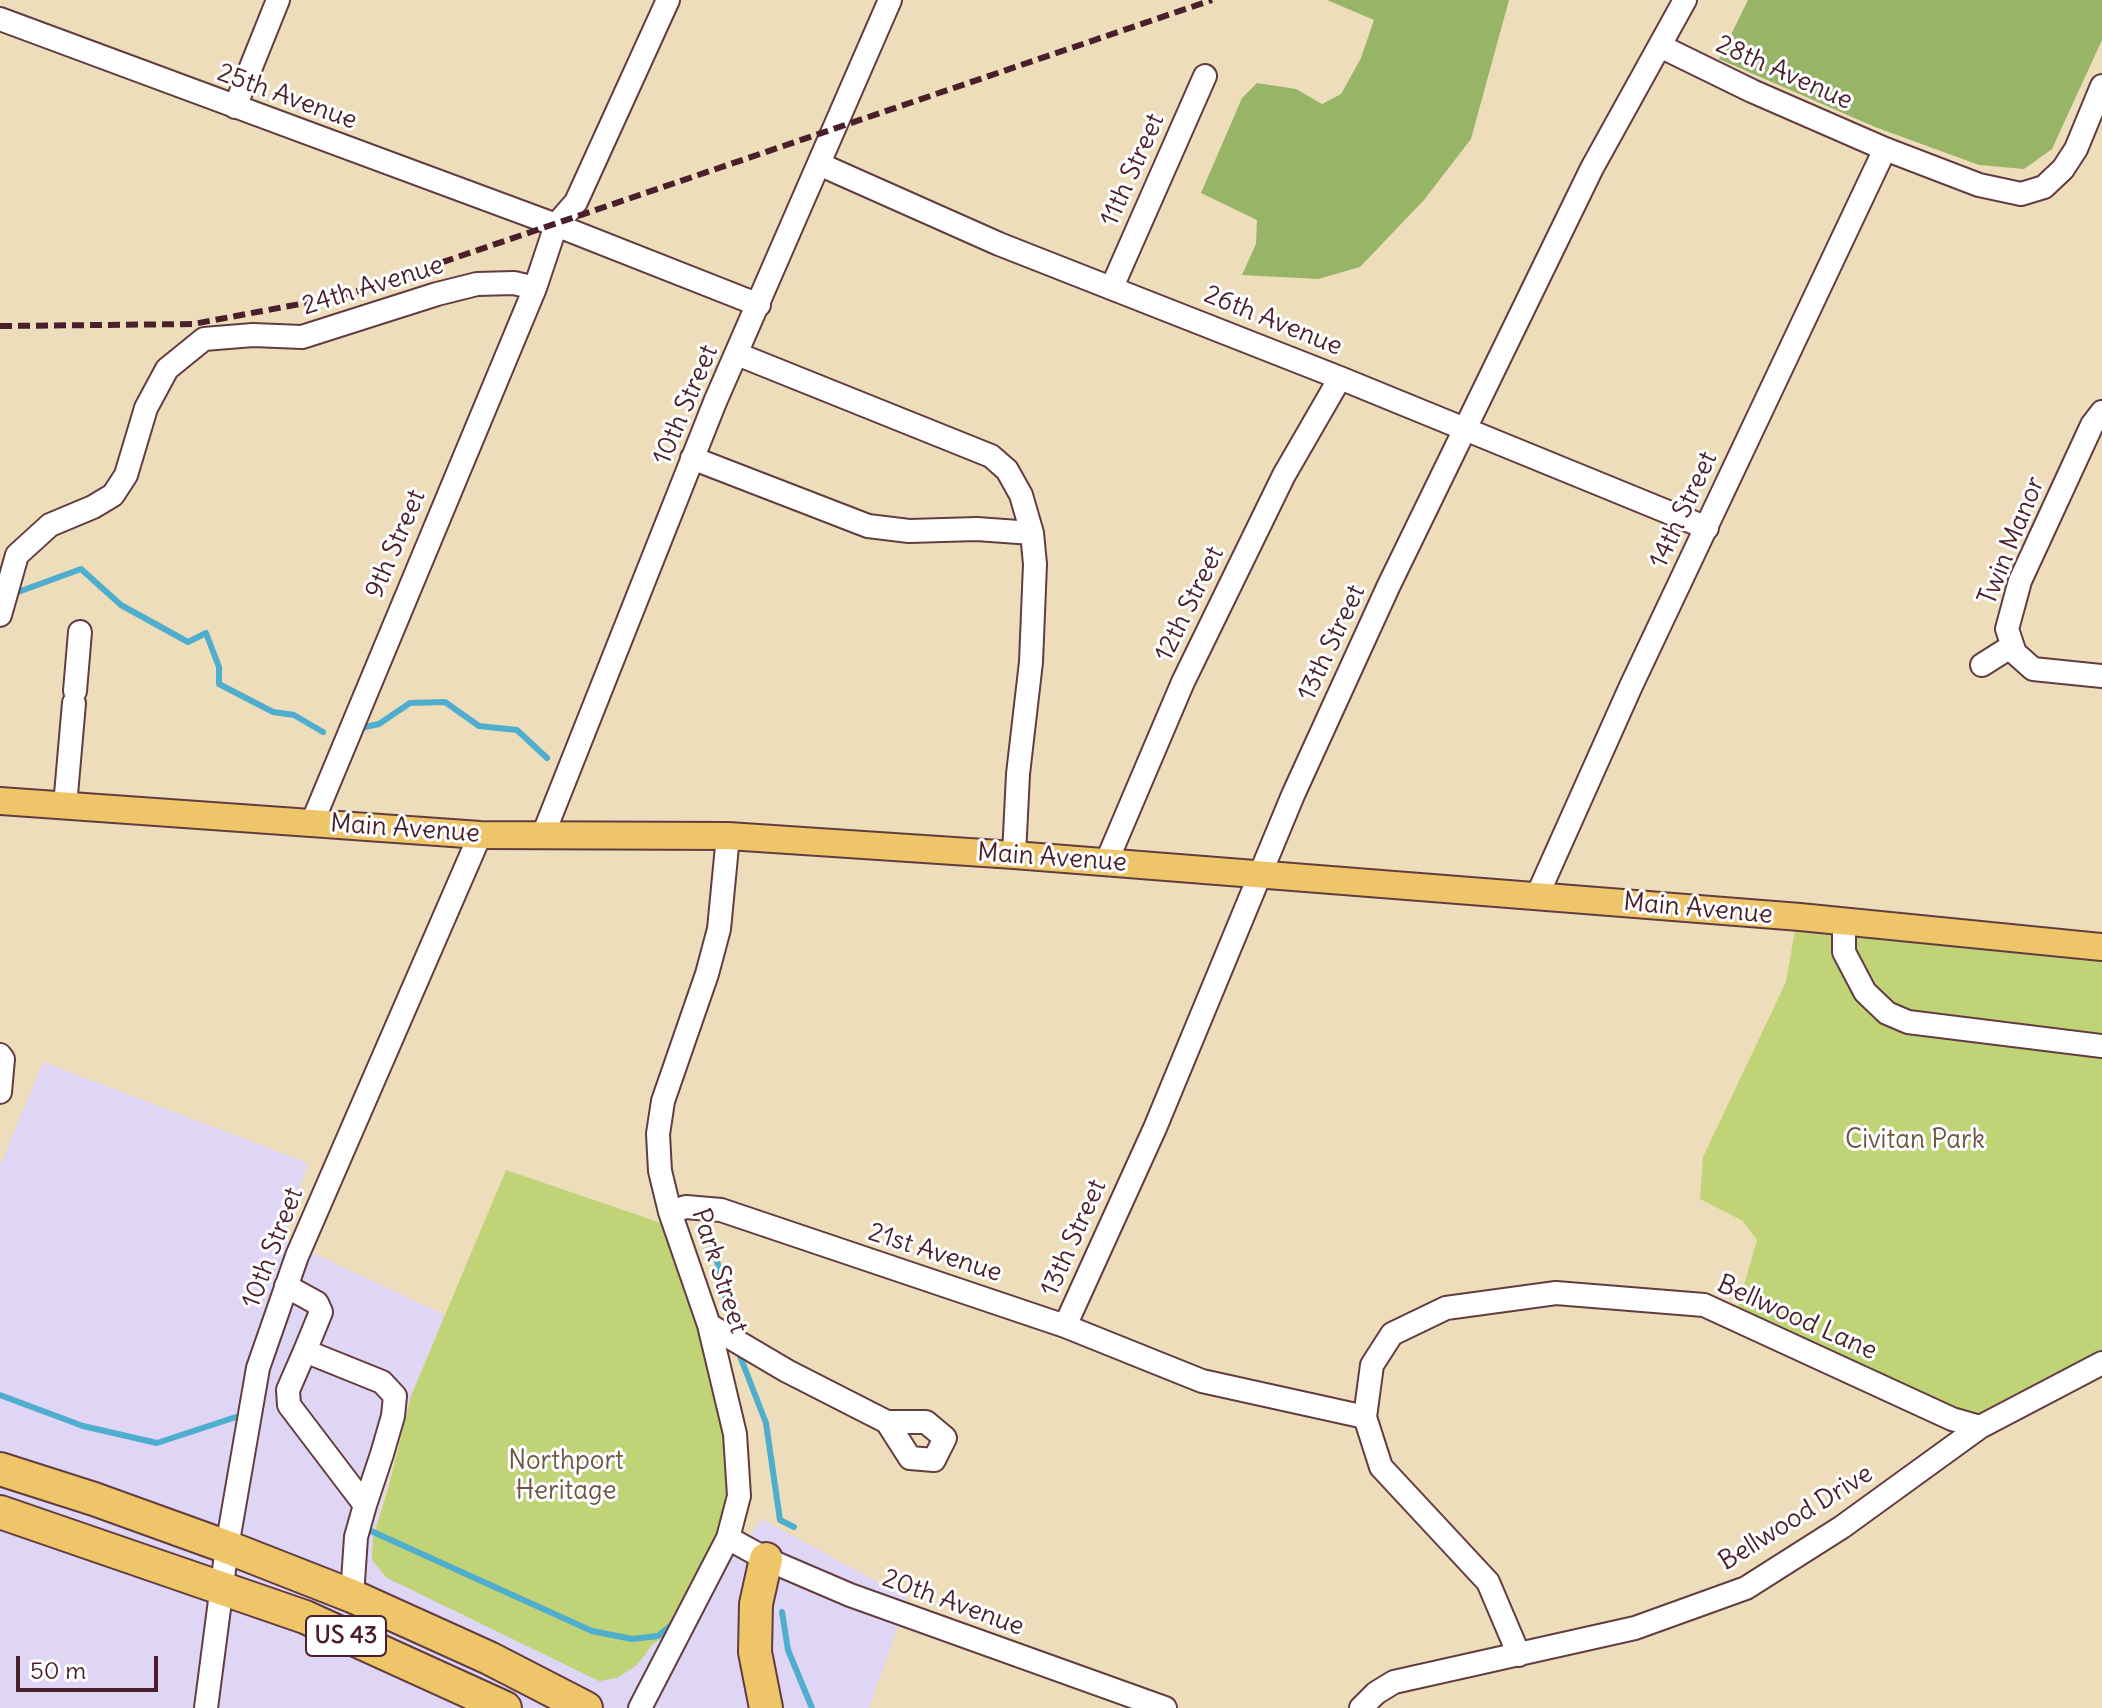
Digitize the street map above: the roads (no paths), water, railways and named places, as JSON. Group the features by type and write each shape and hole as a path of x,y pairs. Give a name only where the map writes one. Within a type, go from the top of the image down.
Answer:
{"highway":[{"name":"US 43","path":"0,1469 94,1499 352,1596 489,1658 586,1708"},
{"name":"US 43","path":"0,1512 305,1617 505,1708"},
{"path":"766,1559 756,1604 755,1652 766,1708"}],"main road":[{"name":"Main Avenue","path":"0,801 480,835 728,836 1014,855 1844,921 2102,947"}],"street":[{"path":"235,107 278,0"},
{"path":"535,288 556,225 576,202 668,0"},
{"name":"10th Street","path":"543,835 692,458 890,0"},
{"name":"13th Street","path":"1065,1326 1155,1128 1293,795 1592,168 1685,0"},
{"name":"25th Avenue","path":"0,19 556,225 759,305"},
{"name":"28th Avenue","path":"1660,46 1752,91 1885,149 1979,185 2021,194 2044,187 2063,169 2076,149 2102,86"},
{"name":"11th Street","path":"1112,287 1205,76"},
{"name":"14th Street","path":"1537,896 1631,686 1885,149"},
{"name":"26th Avenue","path":"819,164 999,244 1340,378 1707,528"},
{"name":"24th Avenue","path":"0,615 17,555 50,525 113,495 126,475 146,408 167,369 204,339 253,335 302,337 477,284 514,283 535,288"},
{"name":"9th Street","path":"312,823 535,288"},
{"path":"737,354 991,456 1007,470 1021,495 1032,533 1035,564 1031,662 1018,774 1014,855"},
{"name":"12th Street","path":"1106,863 1183,682 1284,475 1340,378"},
{"name":"Twin Manor","path":"2102,412 2092,425 2020,581 2007,629 2015,653 2033,669 2102,676"},
{"path":"692,458 868,526 909,531 977,529 1032,533"},
{"path":"65,806 80,632"},
{"path":"1982,665 2012,646"},
{"name":"10th Street","path":"206,1708 227,1547 258,1368 303,1242 480,835"},
{"name":"Park Street","path":"640,1708 728,1538 739,1496 735,1434 709,1325 670,1212 660,1171 658,1134 663,1101 707,974 719,929 728,836"},
{"path":"1844,921 1844,952 1865,992 1887,1013 1908,1022 2102,1046"},
{"path":"0,1055 3,1059 0,1092"},
{"name":"21st Avenue","path":"670,1212 686,1207 721,1210 1065,1326 1202,1381 1365,1417"},
{"path":"286,1286 317,1303 321,1312 288,1390 289,1405 365,1505"},
{"name":"Bellwood Lane","path":"1519,1655 1488,1582 1381,1467 1365,1417 1372,1365 1392,1334 1446,1308 1556,1293 1704,1305 1952,1419 1980,1427"},
{"path":"709,1325 787,1371 887,1422"},
{"path":"305,1351 382,1382 395,1396 393,1416 356,1537 352,1596"},
{"name":"Bellwood Drive","path":"1361,1708 1376,1693 1394,1682 1635,1628 1746,1588 1842,1527 1980,1427 2102,1363"},
{"path":"254,1387 288,1396"},
{"name":"20th Avenue","path":"728,1538 766,1559 850,1595 1165,1708"}],"waterway":[{"path":"18,592 81,569 121,605 188,642 206,633 219,667 219,684 273,712 294,715 323,732"},
{"path":"360,728 379,724 410,703 445,702 479,726 517,730 547,758"},
{"path":"710,1230 730,1317"},
{"path":"740,1356 766,1423 780,1520 794,1527"},
{"path":"0,1395 83,1426 157,1443 236,1417"},
{"path":"371,1531 592,1631 632,1639 658,1636 676,1621"},
{"path":"782,1612 788,1650 812,1708"}],"railway":[{"path":"0,326 193,324 343,296 1212,0"}],"park label":[{"name":"Civitan Park","path":"1915,1141"},
{"name":"Northport Heritage","path":"566,1477"}]}
